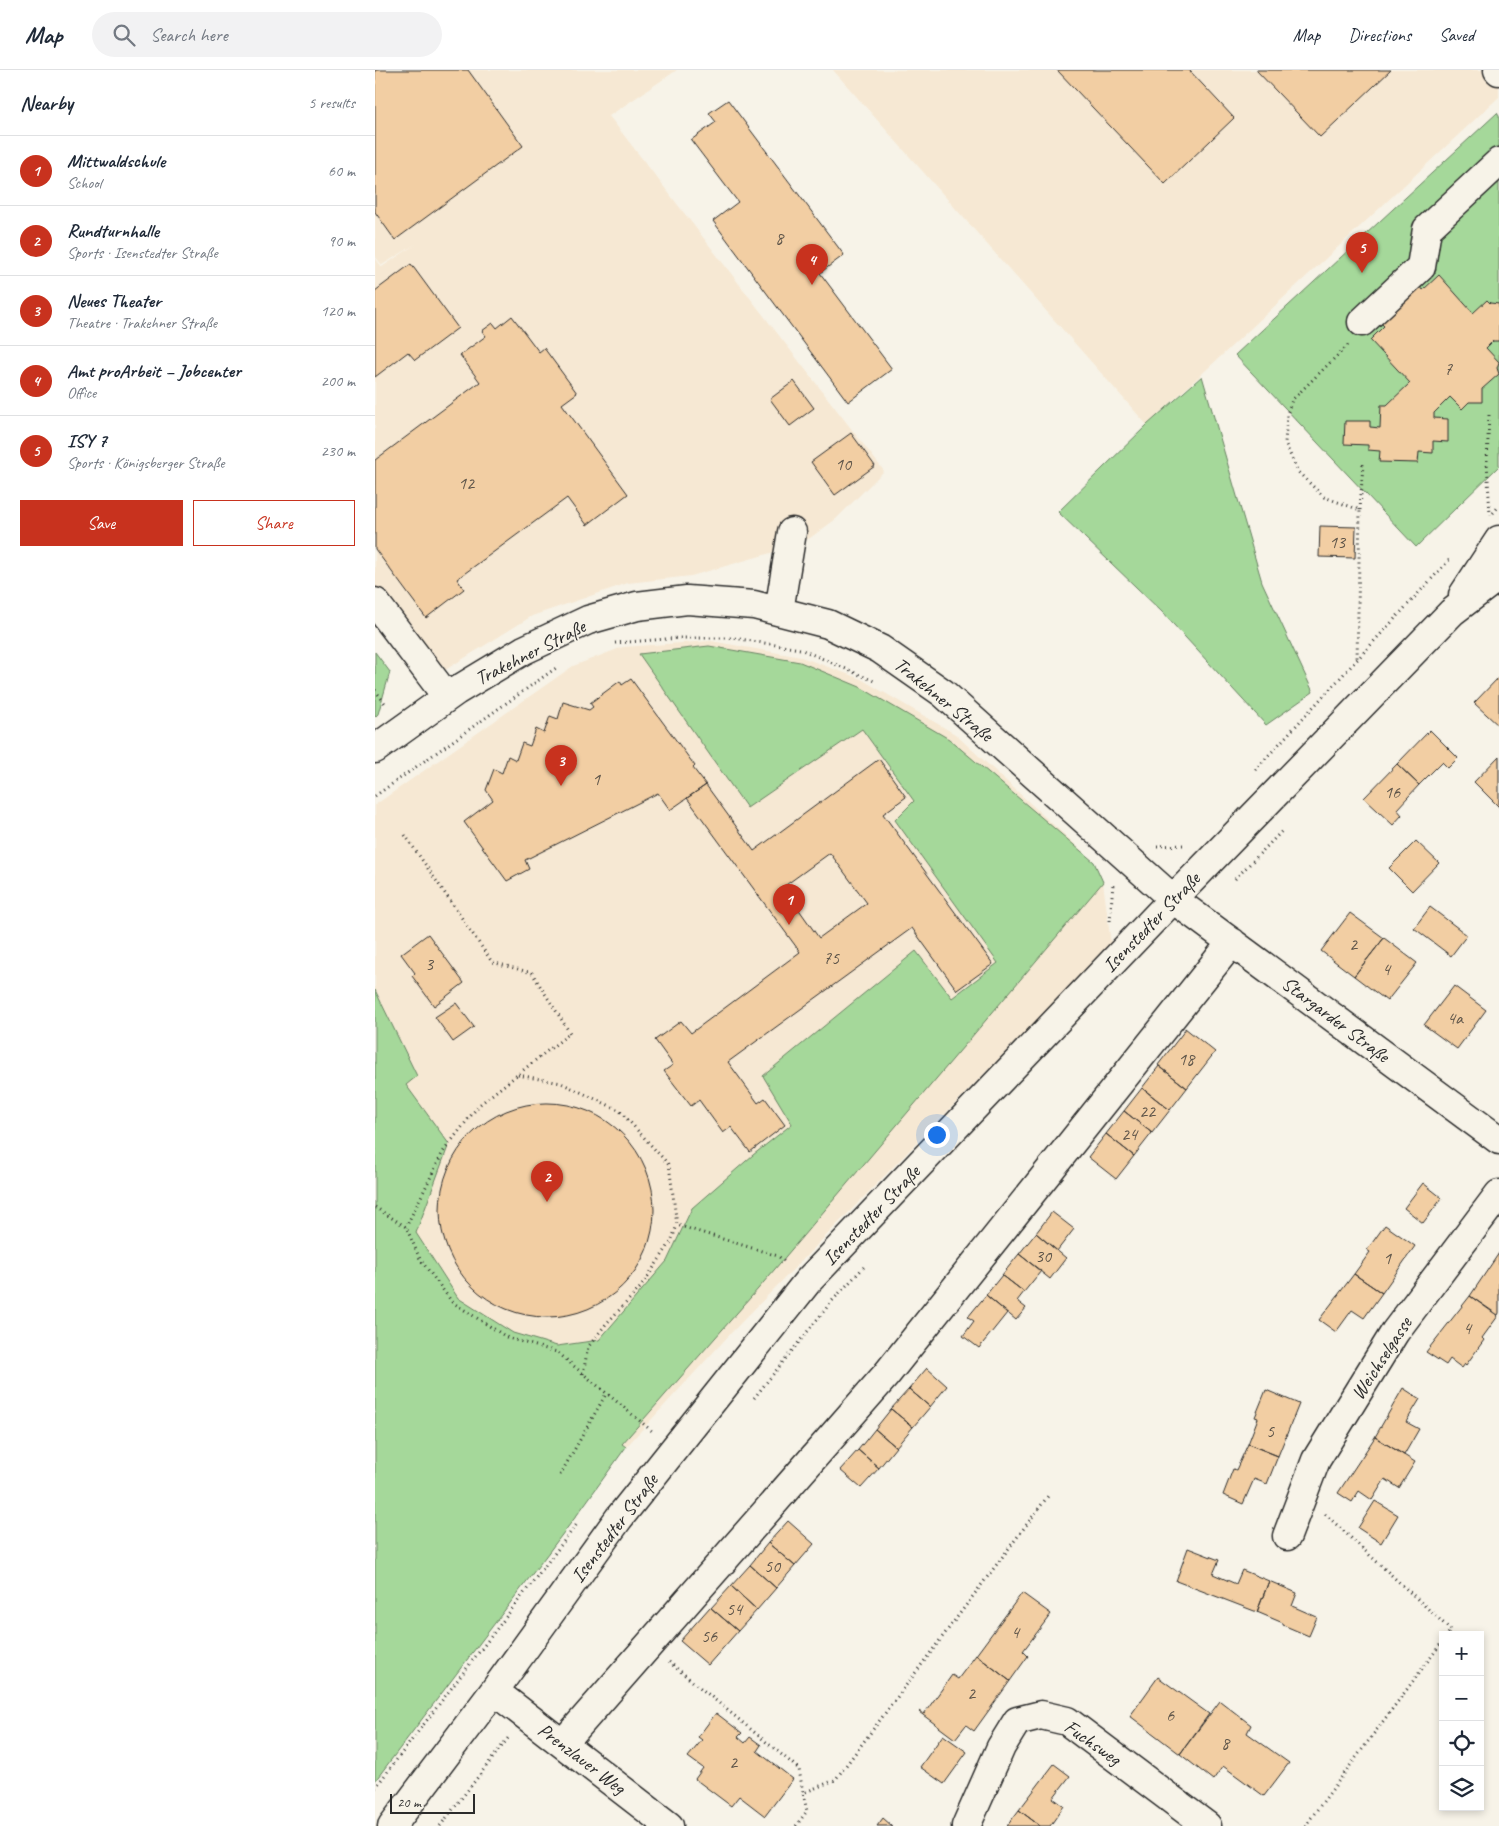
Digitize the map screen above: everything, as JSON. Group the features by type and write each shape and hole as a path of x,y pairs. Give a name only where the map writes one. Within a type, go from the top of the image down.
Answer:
{"street":[{"path":"1362,322 1421,267 1427,229 1499,162"},
{"path":"779,612 791,532"},
{"name":"Isenstedter Straße","path":"1452,612 1499,540"},
{"name":"Isenstedter Straße","path":"392,1826 494,1691 619,1518 818,1271 1173,899 1452,612 1499,576"},
{"name":"Trakehner Straße","path":"375,749 447,697 524,650 588,620 637,606 687,600 754,605 828,624 880,649 943,693 1173,899"},
{"path":"375,602 447,697"},
{"name":"Stargarder Straße","path":"1173,899 1499,1140"},
{"path":"563,1743 886,1375 1231,942"},
{"name":"Weichselgasse","path":"1287,1536 1316,1460 1395,1332 1499,1194"},
{"name":"Prenzlauer Weg","path":"494,1691 669,1826"},
{"name":"Fuchsweg","path":"966,1826 1001,1747 1017,1721 1041,1715 1067,1720 1207,1826"}],"path":[{"path":"1360,510 1324,496 1298,472 1285,443 1287,414 1292,400 1354,340 1362,322"},
{"path":"1489,415 1487,461 1490,516 1499,506"},
{"path":"1357,661 1360,510 1363,464"},
{"path":"1252,774 1457,552"},
{"path":"606,644 679,638 734,638 801,649 878,684"},
{"path":"375,796 564,663"},
{"path":"1234,880 1288,824"},
{"path":"405,835 491,962 532,974 570,1033 479,1105 443,1152 406,1227"},
{"path":"1151,846 1186,845"},
{"path":"1110,921 1114,877"},
{"path":"518,1074 561,1084 619,1110 669,1165 677,1225 671,1242 640,1288 605,1324 588,1347 583,1374"},
{"path":"375,1206 406,1227 420,1259 452,1302 508,1338 557,1352 673,1450"},
{"path":"677,1225 778,1256 785,1262"},
{"path":"751,1402 832,1301 866,1264"},
{"path":"560,1475 606,1394"},
{"path":"1303,1492 1450,1631"},
{"path":"803,1793 835,1780 1047,1496"},
{"path":"650,1645 799,1768 807,1811 795,1826"},
{"path":"1305,1826 1439,1645"},
{"path":"440,1826 525,1716"}],"shaded area":[{"path":"375,70 677,70 609,116 884,471 836,519 810,538 774,552 691,576 628,583 532,616 437,675 375,624 375,258 382,267 416,244 382,265 375,256"},
{"path":"833,70 1499,70 1499,97 1147,425"},
{"path":"711,641 801,657 861,679 955,734 1094,862 1103,882 1111,944 733,1331 626,1447 455,1338 375,1266 375,805 573,666 623,647"}],"green space":[{"path":"1497,113 1499,116 1499,466 1416,547 1235,355"},
{"path":"1202,376 1262,582 1313,692 1266,725 1162,612 1058,512 1147,425"},
{"path":"709,646 800,662 860,687 949,739 1094,862 1103,882 758,1289 622,1444 626,1447 577,1515 375,1781 375,990 417,1076 406,1085 449,1144 416,1233 458,1298 513,1333 557,1346 599,1340 667,1261 692,1208 792,1124 763,1076 916,951 952,998 998,963 895,820 914,801 862,729 747,808 639,654"},
{"path":"375,652 390,672 378,714 375,717"}],"building":[{"path":"375,70 468,70 523,146 395,240 375,212"},
{"path":"1057,70 1189,70 1234,118 1165,184"},
{"path":"1256,70 1391,70 1320,137"},
{"path":"728,100 844,255 820,273 892,369 848,402 713,221 738,202 691,140 716,122 709,113"},
{"path":"411,264 458,328 415,360 408,352 375,377 375,291"},
{"path":"1439,275 1473,313 1487,300 1490,303 1499,304 1499,341 1493,341 1486,348 1499,362 1497,368 1499,374 1482,389 1482,402 1469,402 1462,409 1450,397 1434,413 1434,418 1448,419 1448,442 1433,441 1433,453 1419,452 1418,463 1379,462 1380,451 1368,450 1368,445 1344,444 1345,421 1370,421 1370,427 1380,428 1381,405 1387,405 1410,383 1370,340 1384,326 1381,323 1420,286 1423,290"},
{"path":"512,316 539,352 544,348 577,393 562,404 628,494 587,525 567,498 457,579 464,589 426,618 375,549 375,460 480,382 460,355 486,336 482,331 493,323 497,328"},
{"path":"794,381 814,408 790,426 770,399"},
{"path":"851,433 875,466 835,495 811,462"},
{"path":"1320,526 1356,527 1355,558 1319,557"},
{"path":"1499,677 1499,726 1474,703"},
{"path":"631,679 695,766 693,768 706,785 670,810 658,793 525,860 529,869 507,881 464,822 493,800 486,790 494,769 502,773 508,756 516,760 522,743 530,746 536,729 544,733 550,716 558,719 563,702 589,710 593,707 590,703 620,681 622,685"},
{"path":"1430,730 1458,758 1448,768 1442,762 1419,785 1397,764"},
{"path":"1499,756 1499,807 1474,782"},
{"path":"879,759 906,797 883,814 993,964 957,990 912,928 728,1062 758,1103 765,1098 785,1125 750,1152 731,1127 723,1133 699,1100 691,1106 664,1071 673,1065 655,1040 681,1021 691,1033 800,952 687,798 706,785 754,851","holes":["830,853 867,903 819,938 783,887"]},
{"path":"1397,764 1419,785 1397,809 1402,815 1393,825 1364,798"},
{"path":"1416,841 1439,863 1412,891 1389,868"},
{"path":"1430,907 1467,935 1451,956 1414,928"},
{"path":"1350,913 1384,938 1354,976 1321,951"},
{"path":"428,934 464,983 434,1006 412,976 415,973 401,954"},
{"path":"1384,938 1417,963 1387,1001 1354,976"},
{"path":"1454,986 1486,1010 1457,1049 1424,1025"},
{"path":"456,1003 474,1027 453,1042 435,1017"},
{"path":"1185,1028 1215,1052 1187,1088 1158,1065"},
{"path":"1159,1066 1187,1088 1170,1110 1142,1088"},
{"path":"1142,1088 1170,1110 1152,1133 1124,1111"},
{"path":"536,1103 558,1103 578,1107 598,1115 623,1134 642,1159 650,1179 654,1210 650,1241 642,1261 623,1286 598,1305 578,1313 558,1317 536,1317 516,1313 496,1305 479,1293 464,1278 452,1261 444,1241 440,1221 440,1199 444,1179 452,1159 464,1142 479,1127 496,1115 516,1107"},
{"path":"1124,1111 1152,1133 1134,1156 1106,1134"},
{"path":"1106,1134 1134,1156 1116,1179 1088,1157"},
{"path":"1423,1183 1442,1198 1423,1223 1404,1208"},
{"path":"1052,1212 1074,1229 1057,1251 1036,1233"},
{"path":"1385,1225 1415,1246 1382,1293 1354,1274 1370,1252 1367,1250"},
{"path":"1036,1233 1066,1258 1050,1279 1019,1254"},
{"path":"1499,1253 1499,1313 1498,1315 1470,1296"},
{"path":"1019,1254 1041,1271 1024,1292 1002,1275"},
{"path":"1354,1274 1382,1293 1364,1318 1352,1310 1336,1332 1319,1320"},
{"path":"1002,1275 1024,1292 1017,1301 1026,1308 1016,1320 986,1295"},
{"path":"986,1295 1007,1313 979,1348 963,1336 974,1321 968,1317"},
{"path":"1470,1296 1498,1316 1466,1365 1462,1368 1450,1359 1446,1365 1426,1352"},
{"path":"927,1368 947,1386 930,1407 909,1389"},
{"path":"1403,1388 1420,1399 1406,1422 1419,1429 1404,1455 1375,1437"},
{"path":"909,1389 930,1407 913,1427 891,1409"},
{"path":"1266,1390 1299,1404 1278,1456 1248,1444 1258,1418 1255,1417"},
{"path":"891,1409 913,1427 896,1447 875,1429"},
{"path":"875,1429 896,1447 879,1468 858,1450"},
{"path":"1375,1437 1415,1462 1399,1488 1385,1479 1372,1500 1359,1491 1352,1502 1338,1493"},
{"path":"1248,1444 1278,1456 1267,1484 1254,1479 1243,1504 1223,1495 1233,1469 1236,1470"},
{"path":"858,1450 879,1468 861,1488 840,1470"},
{"path":"1375,1501 1398,1515 1381,1543 1358,1528"},
{"path":"788,1521 814,1544 795,1566 768,1543"},
{"path":"768,1543 795,1566 776,1588 750,1565"},
{"path":"1188,1548 1219,1560 1213,1574 1236,1584 1242,1570 1269,1581 1257,1612 1176,1581"},
{"path":"750,1565 776,1588 757,1610 731,1586"},
{"path":"1269,1581 1297,1593 1292,1606 1317,1617 1309,1636 1257,1612"},
{"path":"731,1586 757,1610 738,1631 711,1608"},
{"path":"1022,1593 1051,1614 1023,1651 1028,1656 1010,1681 976,1655"},
{"path":"710,1607 738,1631 708,1665 680,1641"},
{"path":"976,1655 1010,1681 974,1731 966,1725 955,1739 919,1712 924,1714 952,1675 958,1679"},
{"path":"1158,1677 1209,1714 1180,1754 1130,1716"},
{"path":"1220,1701 1251,1725 1247,1733 1289,1763 1264,1796 1223,1766 1213,1780 1180,1754"},
{"path":"716,1713 742,1733 738,1737 745,1743 750,1737 761,1745 757,1751 793,1779 765,1816 739,1796 731,1806 695,1779 703,1768 688,1757 702,1740 698,1737"},
{"path":"943,1735 967,1752 944,1784 920,1767"},
{"path":"1054,1764 1070,1776 1053,1798 1064,1806 1050,1826 1040,1826 1019,1810"},
{"path":"1019,1810 1040,1826 1007,1826"},
{"path":"883,1818 892,1826 877,1826"}],"place":[{"name":"ISY 7","path":"1362,273"},
{"name":"Amt proArbeit – Jobcenter","path":"812,285"},
{"name":"Neues Theater","path":"561,786"},
{"name":"Mittwaldschule","path":"789,925"},
{"name":"Rundturnhalle","path":"547,1202"}]}
